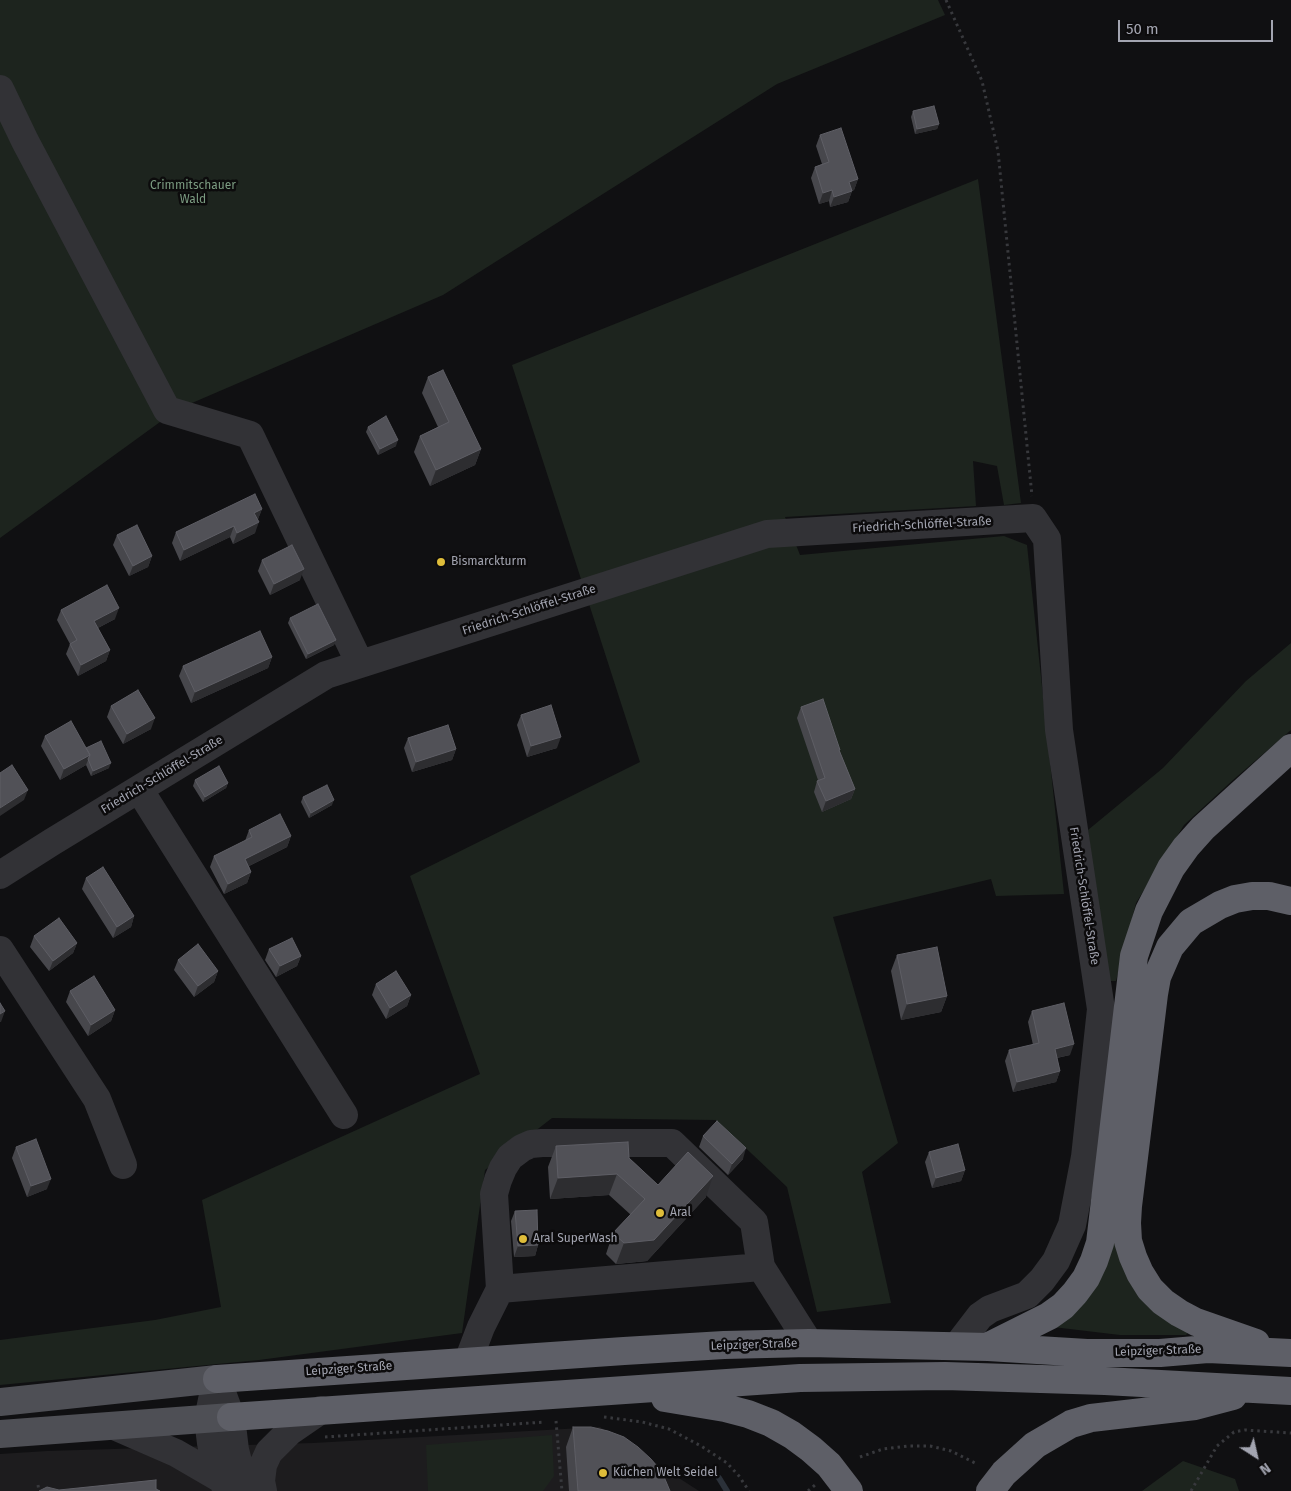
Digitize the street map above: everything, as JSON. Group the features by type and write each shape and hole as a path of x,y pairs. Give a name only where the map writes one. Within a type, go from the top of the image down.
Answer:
{"highway":[{"path":"988,1347 1049,1316 1063,1306 1086,1278 1100,1243 1134,956 1149,911 1172,868 1202,828 1291,748"},
{"path":"1287,1353 1196,1322 1163,1302 1150,1289 1140,1273 1128,1241 1127,1223 1154,994 1157,977 1170,947 1191,922 1220,905 1252,896 1269,896 1291,901"},
{"name":"Leipziger Straße","path":"217,1379 724,1345 809,1343 988,1347 1087,1353 1160,1353 1208,1349 1287,1353"},
{"path":"219,1418 800,1378 945,1376 1105,1381 1277,1390"},
{"path":"990,1491 1004,1473 1035,1445 1072,1424 1091,1418 1195,1406 1277,1390"},
{"path":"614,1391 725,1408 771,1423 811,1449 829,1465 849,1491"}],"main road":[{"name":"Leipziger Straße","path":"0,1402 217,1379"},
{"path":"0,1434 219,1418"}],"street":[{"path":"0,89 25,141 167,410 250,435 360,664"},
{"name":"Friedrich-Schlöffel-Straße","path":"0,875 326,675 767,534 1033,518 1047,539 1059,730 1101,1009 1085,1157 1072,1225 1056,1261 1042,1280 1027,1294 990,1309 980,1316 957,1346"},
{"path":"139,789 344,1115"},
{"path":"0,950 98,1099 123,1165"},
{"path":"468,1361 481,1327 500,1289 494,1194 498,1180 510,1157 531,1144 542,1143 672,1143 754,1222 761,1267 809,1343"},
{"path":"500,1289 761,1267"},
{"path":"217,1379 219,1418 210,1444 225,1485"},
{"path":"263,1491 261,1480 263,1465 269,1452 289,1432 320,1410"},
{"path":"219,1418 235,1450 243,1481 248,1491"},
{"path":"114,1426 176,1453 225,1485"}],"path":[{"path":"946,0 982,81 998,151 1032,480 1033,518"},
{"path":"602,1417 642,1422 669,1429 701,1446 727,1463 749,1491"},
{"path":"315,1438 556,1421 562,1491"},
{"path":"1191,1491 1217,1446 1234,1432 1245,1430 1291,1433"},
{"path":"860,1457 883,1449 930,1446 951,1451 975,1463"},
{"path":"38,1485 38,1491"},
{"path":"808,1491 815,1485"}],"shaded area":[{"path":"600,1427 699,1491 0,1491 0,1454 313,1443"}],"green space":[{"name":"Crimmitschauer Wald","path":"0,0 938,0 945,15 777,84 443,295 178,409 0,538"},
{"path":"978,179 1021,503 1004,505 997,466 973,461 976,506 785,517 800,555 1004,536 1027,545 1064,894 996,896 991,879 833,917 898,1143 862,1172 891,1303 817,1312 787,1187 716,1120 552,1118 485,1170 462,1333 259,1360 0,1385 0,1340 155,1320 221,1307 202,1200 480,1074 410,876 640,762 512,365"},
{"path":"1291,643 1291,730 1184,825 1136,903 1116,981 1107,981 1088,830 1163,768 1246,681"},
{"path":"1114,1218 1190,1330 1186,1335 1120,1335 1053,1327"},
{"path":"552,1435 554,1476 543,1491 428,1491 426,1445"},
{"path":"1183,1461 1235,1479 1239,1491 1142,1491"}],"building":[{"path":"934,106 939,124 917,129 913,111"},
{"path":"841,128 858,179 849,182 852,191 834,197 832,190 823,193 815,167 829,162 820,135"},
{"path":"443,370 481,449 436,470 420,436 449,422 428,377"},
{"path":"386,416 398,440 380,449 368,427"},
{"path":"255,494 262,509 254,513 259,522 237,533 234,526 184,550 176,532"},
{"path":"137,525 152,556 133,566 117,535"},
{"path":"292,545 304,569 274,584 262,560"},
{"path":"107,585 119,608 94,621 110,650 81,665 70,644 77,640 61,610"},
{"path":"318,604 336,640 308,654 290,618"},
{"path":"260,631 272,657 195,692 183,666"},
{"path":"138,690 155,718 127,734 111,706"},
{"path":"823,699 839,750 855,789 826,801 817,781 825,778 801,707"},
{"path":"551,705 561,737 531,746 521,715"},
{"path":"71,721 90,755 64,769 45,736"},
{"path":"448,725 456,749 416,762 408,738"},
{"path":"101,741 111,763 93,771 88,759 90,755 86,748"},
{"path":"12,765 28,790 0,808 0,773"},
{"path":"219,766 228,783 205,797 195,780"},
{"path":"327,785 334,800 311,813 303,797"},
{"path":"280,814 291,836 245,859 251,872 228,884 214,856 252,837 249,830"},
{"path":"103,867 134,916 117,927 86,878"},
{"path":"59,918 77,943 53,961 34,936"},
{"path":"292,938 301,956 280,966 269,949"},
{"path":"198,944 218,971 198,986 178,960"},
{"path":"937,947 947,996 907,1004 897,955"},
{"path":"396,971 411,995 390,1008 376,984"},
{"path":"94,976 115,1010 91,1025 70,991"},
{"path":"0,1003 5,1011 0,1014"},
{"path":"1064,1003 1074,1044 1055,1049 1060,1071 1017,1082 1009,1050 1039,1043 1032,1011"},
{"path":"717,1121 746,1148 732,1164 703,1136"},
{"path":"36,1139 51,1179 31,1186 16,1147"},
{"path":"628,1142 629,1158 658,1185 688,1152 713,1176 654,1240 624,1243 613,1233 645,1199 617,1174 558,1178 556,1146"},
{"path":"958,1144 965,1170 936,1178 929,1152"},
{"path":"537,1210 538,1245 518,1246 515,1211"},
{"path":"573,1427 591,1427 624,1437 651,1459 662,1472 670,1491 578,1491"},
{"path":"156,1480 156,1489 160,1491 39,1491 47,1487 59,1490"}],"waterway":[{"path":"719,1478 727,1491"}],"place":[{"name":"Bismarckturm","path":"441,562"},
{"name":"Aral","path":"660,1213"},
{"name":"Aral SuperWash","path":"523,1239"},
{"name":"Küchen Welt Seidel","path":"603,1473"}]}
